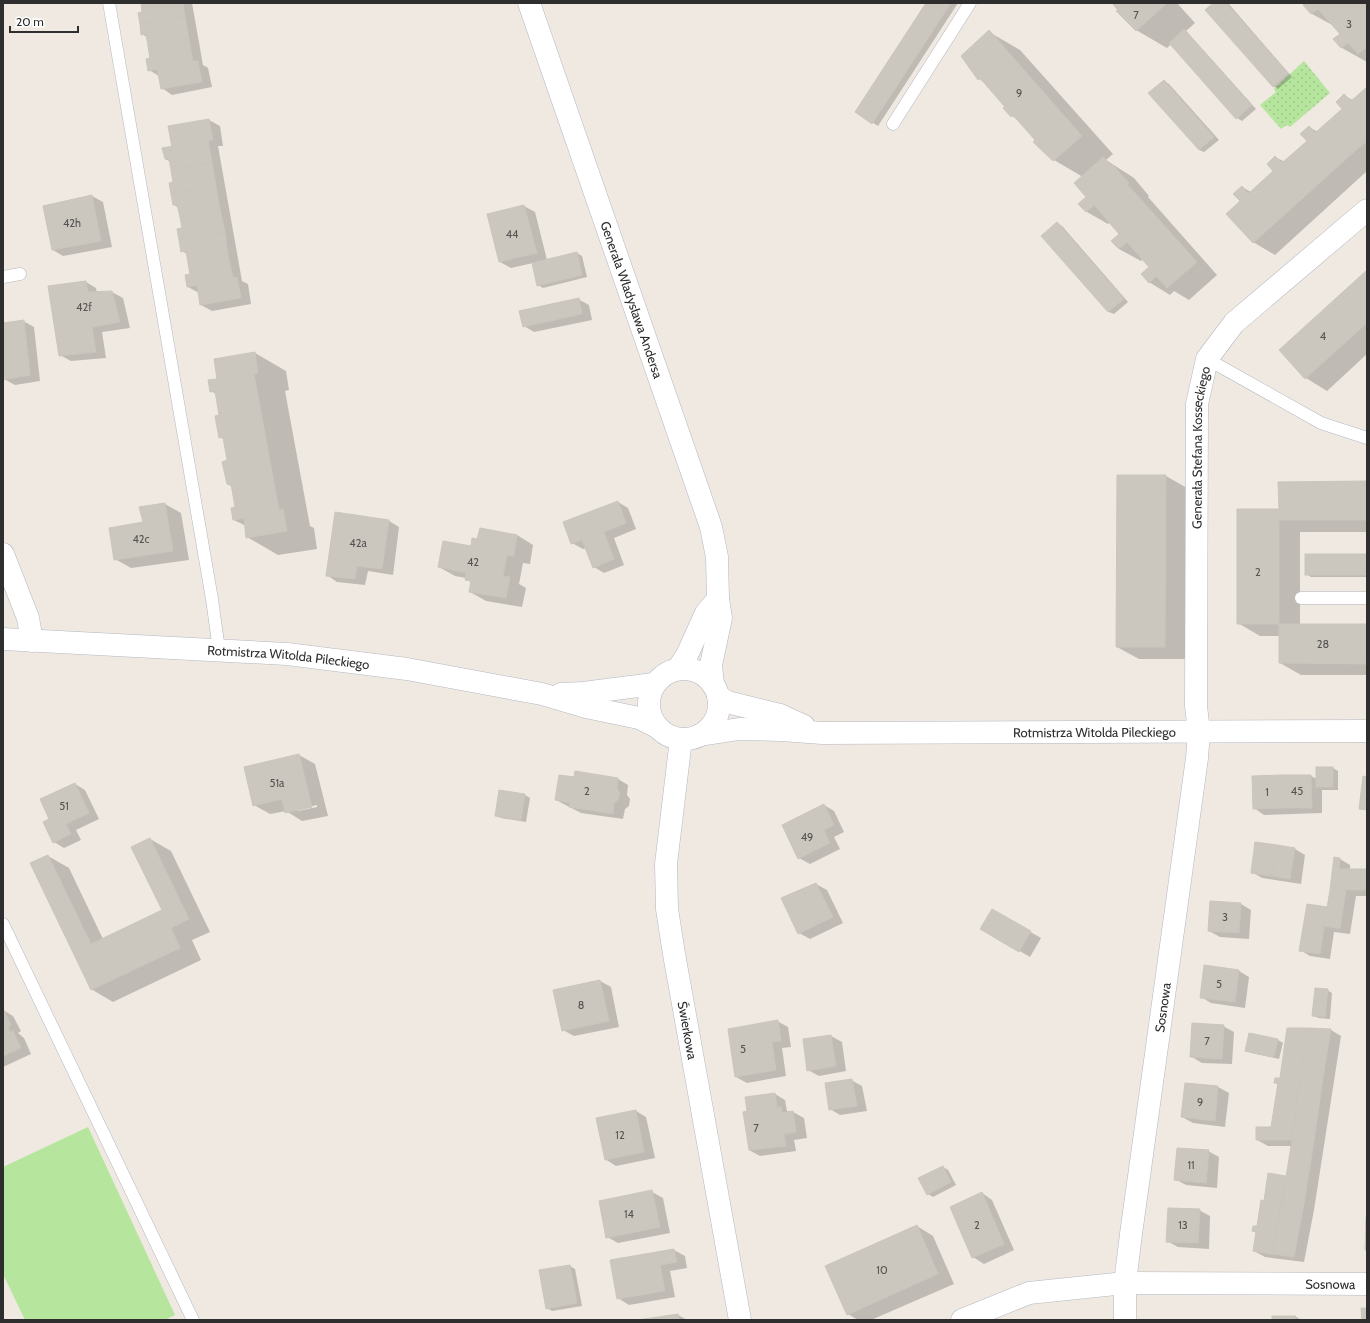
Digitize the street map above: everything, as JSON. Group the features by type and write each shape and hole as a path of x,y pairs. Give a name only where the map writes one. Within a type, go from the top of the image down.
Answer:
{"street":[{"name":"Generała Władysława Andersa","path":"529,3 711,527 717,557 718,599 721,618 711,666 716,690"},
{"name":"Generała Stefana Kosseckiego","path":"1199,732 1196,706 1197,404 1207,359 1234,323 1367,210"},
{"path":"3,554 28,618 32,641"},
{"path":"678,669 687,655 706,613 718,599"},
{"name":"Rotmistrza Witolda Pileckiego","path":"3,639 287,654 407,669 542,694 586,707 639,718 657,727"},
{"path":"678,669 696,670 706,676 716,690 719,707 716,719 709,728 690,737 666,735 657,727 651,717 648,706 649,695 654,684 662,676 678,669"},
{"name":"Rotmistrza Witolda Pileckiego","path":"542,694 583,693 654,684"},
{"name":"Rotmistrza Witolda Pileckiego","path":"716,690 728,702 780,715 822,733"},
{"name":"Rotmistrza Witolda Pileckiego","path":"690,737 738,729 822,733 1367,731"},
{"name":"Sosnowa","path":"1125,1320 1125,1283 1197,758 1199,732"},
{"name":"Świerkowa","path":"690,737 666,864 667,908 740,1320"},
{"name":"Sosnowa","path":"962,1320 1029,1293 1125,1283 1367,1284"}],"lane":[{"path":"109,3 212,600 219,650"},
{"path":"893,124 970,3"},
{"path":"3,276 20,274"},
{"path":"1207,359 1320,424 1367,438"},
{"path":"1301,598 1367,598"},
{"path":"3,924 193,1320"}],"green space":[{"path":"1304,61 1330,93 1290,127 1287,125 1281,129 1260,105 1276,92 1274,89"},
{"path":"88,1127 175,1315 165,1320 25,1320 3,1274 3,1167"}],"building":[{"path":"141,3 183,3 185,16 140,24 138,13 142,12"},
{"path":"926,3 951,3 872,124 855,112"},
{"path":"1112,3 1163,3 1165,5 1136,31 1116,11 1118,10"},
{"path":"1213,3 1226,3 1288,73 1273,87 1205,10"},
{"path":"1306,3 1364,3 1367,6 1367,47 1358,54 1348,43 1341,48 1333,39 1340,34 1318,9 1311,14 1303,5"},
{"path":"185,16 189,39 148,46 146,34 141,35 140,24"},
{"path":"1184,29 1252,105 1236,119 1169,43"},
{"path":"989,30 1082,136 1053,161 1033,142 1035,140 1013,115 1011,117 1003,108 1005,107 980,78 978,80 961,56"},
{"path":"189,39 193,62 148,71 146,59 150,58 148,46"},
{"path":"198,61 202,82 161,89 157,68"},
{"path":"1164,80 1214,137 1199,150 1148,93"},
{"path":"1367,87 1367,143 1364,143 1253,243 1226,214 1240,201 1233,194 1242,186 1248,194 1273,171 1267,164 1275,156 1282,163 1307,141 1300,134 1309,126 1315,133 1342,109 1336,102 1344,94 1351,101"},
{"path":"209,119 213,140 172,147 168,126"},
{"path":"208,140 212,163 171,170 169,159 165,159 162,148"},
{"path":"1103,157 1111,166 1112,164 1129,183 1127,184 1197,262 1167,288 1156,276 1149,283 1141,274 1149,267 1127,242 1119,249 1111,241 1119,234 1094,205 1086,212 1078,204 1086,197 1074,183"},
{"path":"212,163 216,186 171,194 169,183 173,182 171,170"},
{"path":"216,186 220,209 180,217 177,205 173,205 171,194"},
{"path":"92,195 101,241 52,250 43,206"},
{"path":"524,205 537,253 499,262 487,214"},
{"path":"220,209 225,232 179,240 177,229 182,228 180,217"},
{"path":"1057,222 1124,299 1108,312 1041,236"},
{"path":"225,232 228,255 188,263 186,251 181,252 179,240"},
{"path":"577,252 582,275 537,286 532,263"},
{"path":"228,255 233,278 187,287 185,275 190,274 188,263"},
{"path":"1367,270 1367,323 1305,379 1279,350"},
{"path":"237,277 241,298 200,305 197,285"},
{"path":"86,281 88,292 112,291 120,322 92,327 96,352 59,356 48,286"},
{"path":"579,298 582,314 523,327 519,311"},
{"path":"24,320 30,375 3,380 3,323"},
{"path":"255,352 258,373 254,374 279,510 283,509 287,531 246,538 244,518 233,520 231,508 235,507 231,484 227,484 222,462 227,460 223,437 219,438 215,416 219,415 215,391 210,392 208,380 217,379 214,359"},
{"path":"1117,475 1166,475 1165,647 1116,647"},
{"path":"1367,481 1367,520 1279,520 1279,624 1237,624 1237,509 1279,509 1278,482"},
{"path":"618,501 626,523 604,532 614,559 593,568 582,540 571,544 563,522"},
{"path":"165,503 173,551 114,560 109,528 143,522 139,507"},
{"path":"335,512 389,520 382,569 357,566 355,579 326,576"},
{"path":"480,528 517,535 514,556 507,555 503,576 510,577 506,598 469,592 471,581 465,580 466,573 438,567 443,541 471,546 472,538 477,539"},
{"path":"1305,554 1367,554 1367,575 1305,575"},
{"path":"1279,624 1367,624 1367,664 1279,663"},
{"path":"299,754 312,807 285,813 282,799 253,806 244,767"},
{"path":"1316,767 1333,767 1333,787 1316,787"},
{"path":"575,771 618,778 617,789 620,793 618,800 614,803 613,814 569,807 570,803 555,800 559,775 574,777"},
{"path":"1282,775 1311,775 1312,808 1282,808"},
{"path":"1282,775 1282,808 1253,809 1252,776"},
{"path":"1363,776 1367,777 1367,810 1359,809"},
{"path":"75,783 89,813 66,824 71,834 53,843 43,822 49,819 40,799"},
{"path":"499,790 525,794 521,820 495,816"},
{"path":"824,804 834,825 824,830 830,843 798,859 782,825"},
{"path":"150,838 189,919 171,928 180,948 91,990 30,863 48,855 91,944 162,910 131,847"},
{"path":"1255,842 1277,845 1271,876 1251,873"},
{"path":"1277,845 1295,848 1290,879 1271,876"},
{"path":"1334,857 1340,858 1339,869 1367,869 1367,890 1330,890"},
{"path":"816,883 833,917 798,934 781,898"},
{"path":"1330,890 1346,890 1340,929 1324,926"},
{"path":"1210,901 1241,903 1239,933 1208,931"},
{"path":"1307,904 1327,907 1320,954 1299,951"},
{"path":"992,909 1031,931 1019,952 980,929"},
{"path":"1204,965 1239,970 1235,1002 1200,998"},
{"path":"600,980 609,1021 562,1031 553,990"},
{"path":"1315,988 1328,989 1325,1017 1312,1016"},
{"path":"3,1009 11,1025 8,1027 10,1032 13,1031 21,1048 3,1056"},
{"path":"778,1020 781,1041 772,1042 776,1070 735,1077 728,1029"},
{"path":"1192,1023 1224,1025 1222,1059 1190,1057"},
{"path":"1287,1028 1308,1028 1300,1078 1280,1078"},
{"path":"1308,1028 1331,1029 1323,1078 1300,1078"},
{"path":"1249,1033 1278,1039 1274,1057 1245,1051"},
{"path":"831,1035 836,1066 807,1071 803,1039"},
{"path":"1275,1078 1300,1078 1292,1140 1256,1140 1256,1127 1271,1127 1278,1083 1274,1083"},
{"path":"1300,1078 1323,1078 1314,1141 1292,1140"},
{"path":"852,1079 857,1106 829,1110 825,1083"},
{"path":"1185,1083 1218,1086 1215,1121 1181,1117"},
{"path":"775,1093 777,1108 781,1107 782,1113 793,1111 796,1132 784,1134 786,1146 749,1150 743,1112 747,1111 745,1097"},
{"path":"636,1110 644,1152 605,1160 596,1118"},
{"path":"1292,1140 1314,1141 1304,1204 1282,1202"},
{"path":"1177,1148 1209,1150 1206,1183 1174,1180"},
{"path":"943,1166 951,1182 927,1195 918,1178"},
{"path":"1268,1173 1286,1176 1281,1204 1264,1201"},
{"path":"652,1190 660,1227 606,1238 599,1201"},
{"path":"982,1192 1004,1244 972,1258 950,1207"},
{"path":"1261,1200 1281,1204 1272,1254 1253,1251 1256,1232 1252,1231 1253,1226 1257,1226"},
{"path":"1282,1202 1304,1204 1294,1257 1272,1254"},
{"path":"1168,1208 1200,1209 1198,1243 1166,1242"},
{"path":"1366,1217 1367,1250 1365,1250"},
{"path":"917,1225 938,1274 847,1315 825,1266"},
{"path":"674,1249 677,1262 660,1265 665,1291 617,1299 610,1260"},
{"path":"570,1265 577,1303 546,1309 539,1270"},
{"path":"1361,1308 1367,1308 1367,1320 1362,1320"},
{"path":"678,1314 679,1320 638,1320"},
{"path":"1272,1316 1295,1316 1295,1320 1272,1320"}]}
